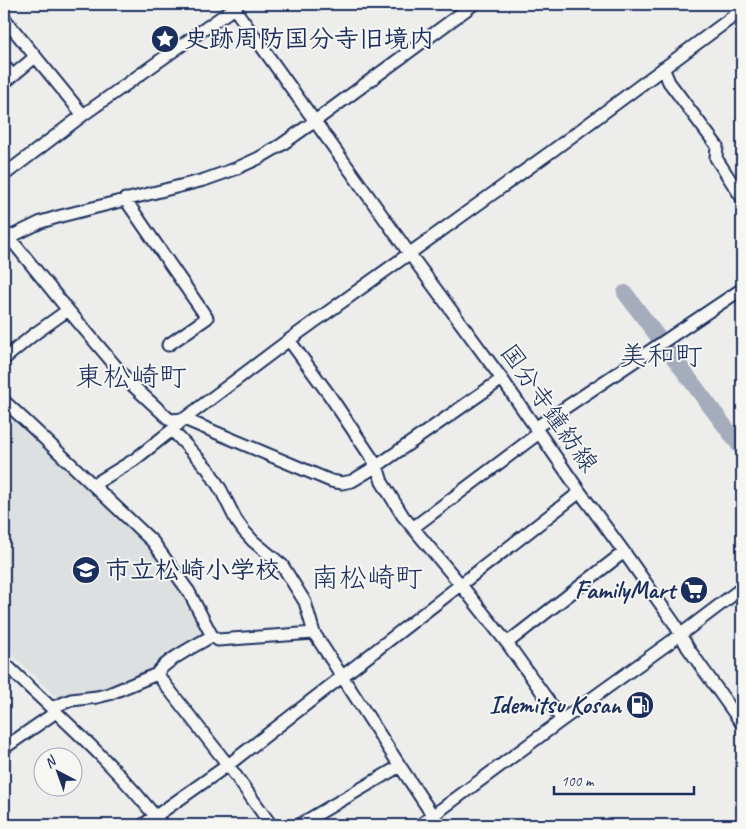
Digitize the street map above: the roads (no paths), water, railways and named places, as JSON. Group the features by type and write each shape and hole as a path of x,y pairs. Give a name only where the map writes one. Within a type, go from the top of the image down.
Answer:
{"street":[{"path":"474,4 315,121 259,158 204,180 41,222 5,236 130,383 170,420 184,419 336,482 352,481 377,466 502,379"},
{"path":"4,175 235,5"},
{"name":"国分寺鐘紡線","path":"235,5 315,121 502,379 580,492 674,622 696,660 742,724"},
{"path":"93,484 134,460 184,419 289,340 552,151 662,68 740,16"},
{"path":"4,18 83,115"},
{"path":"4,65 8,79 35,57"},
{"path":"662,68 669,82 718,146 716,158 742,198"},
{"path":"125,199 207,318 168,345"},
{"path":"414,528 537,431 742,289"},
{"path":"4,359 32,335 68,310"},
{"path":"289,340 330,396 377,466 382,482 403,516 461,585 507,644 562,720"},
{"path":"4,401 152,542 189,592 212,636 218,640 314,633"},
{"path":"172,430 208,469 244,531 253,542 282,565 305,602 314,633 436,821"},
{"path":"143,825 158,821 580,492"},
{"path":"507,644 624,552"},
{"path":"420,825 436,821 562,720 742,588"},
{"path":"4,748 49,717 53,710 71,700 109,694 157,674 159,669 212,636"},
{"path":"4,662 137,794 158,821"},
{"path":"157,674 228,765 271,825"},
{"path":"299,825 400,766"}],"waterway":[{"path":"625,293 742,449"}],"place":[{"name":"史跡周防国分寺旧境内","path":"165,39"},
{"name":"市立松崎小学校","path":"86,570"},
{"name":"FamilyMart","path":"694,590"},
{"name":"Idemitsu Kosan","path":"640,705"}],"district":[{"name":"美和町","path":"661,355"},
{"name":"東松崎町","path":"131,376"},
{"name":"南松崎町","path":"367,577"}]}
